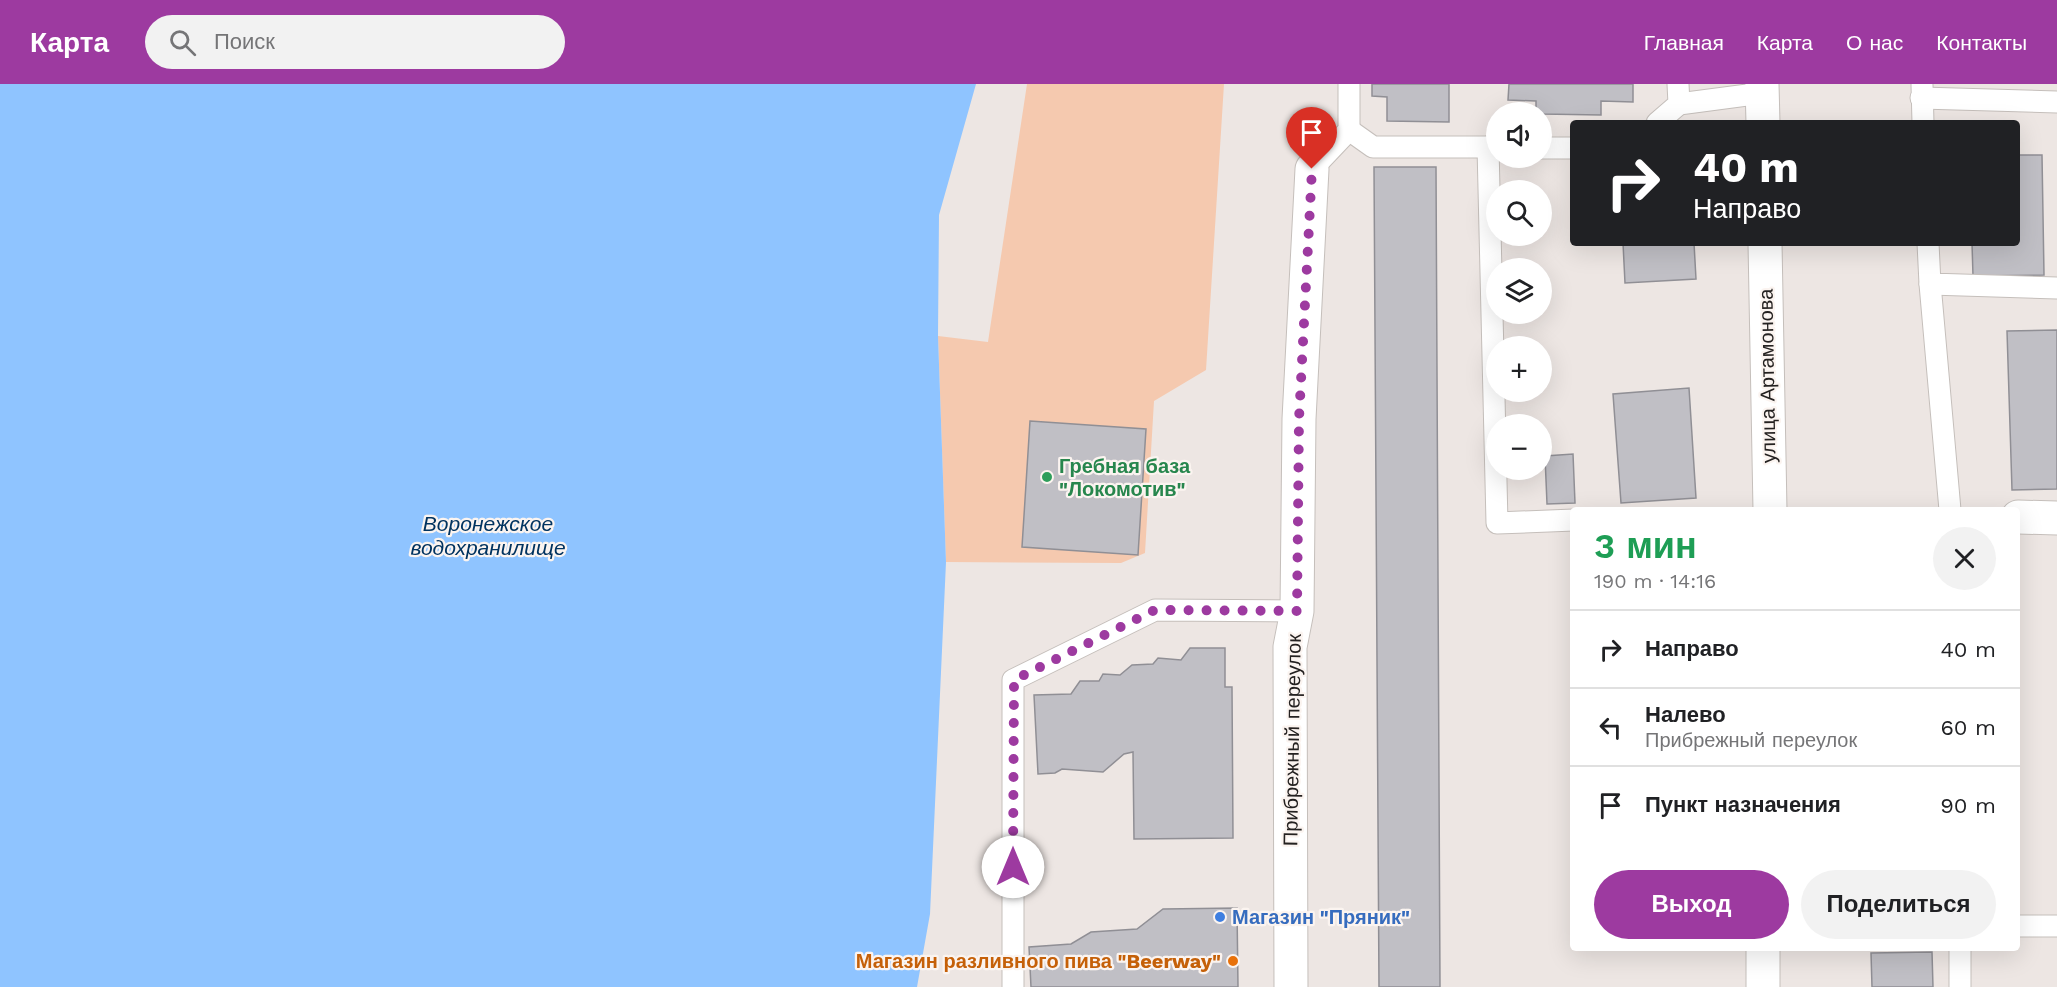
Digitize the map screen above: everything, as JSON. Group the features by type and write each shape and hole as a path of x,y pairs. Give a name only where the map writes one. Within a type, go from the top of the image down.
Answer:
{"street":[{"name":"Прибрежный переулок","path":"1291,987 1290,647 1297,611 1299,419 1312,169"},
{"name":"улица Артамонова","path":"1765,246 1770,507"},
{"path":"2020,517 2057,518"},
{"path":"1763,951 1763,987"}],"lane":[{"path":"1312,169 1349,130 1349,84"},
{"path":"1923,120 1922,91 2057,102"},
{"path":"1659,120 1678,94 1762,100"},
{"path":"1349,130 1373,147 1486,147"},
{"path":"1552,148 1570,148"},
{"path":"1493,168 1497,523 1570,520"},
{"path":"1928,246 1929,284 1950,507"},
{"path":"1929,284 2057,288"},
{"path":"1013,987 1014,680 1155,610 1297,611"},
{"path":"2020,926 2057,926"},
{"path":"1960,951 1960,987"}],"shaded area":[{"path":"1027,84 1224,84 1206,370 1154,401 1145,553 1121,563 946,562 938,336 988,342"}],"water":[{"name":"Воронежское водохранилище","path":"0,84 976,84 939,215 938,336 946,562 930,914 917,987 0,987"}],"building":[{"path":"1372,84 1449,84 1449,122 1387,121 1387,97 1372,96"},
{"path":"1509,84 1633,84 1633,102 1601,101 1601,115 1552,114 1552,102 1508,100"},
{"path":"2020,155 2042,155 2044,275 1973,276 1972,246 2020,246"},
{"path":"1374,167 1436,167 1440,987 1379,987"},
{"path":"1623,246 1694,246 1696,279 1625,283"},
{"path":"2057,330 2057,489 2012,490 2007,331"},
{"path":"1689,388 1696,498 1621,503 1613,394"},
{"path":"1030,421 1146,429 1138,555 1022,547"},
{"path":"1573,454 1575,503 1547,504 1546,480 1552,480 1552,456"},
{"path":"1190,648 1225,648 1225,687 1232,687 1233,838 1134,839 1133,752 1124,754 1103,772 1062,769 1055,773 1038,774 1034,695 1071,694 1080,681 1099,681 1103,674 1120,675 1132,665 1153,664 1158,658 1181,660"},
{"path":"1237,908 1238,987 1031,987 1029,947 1071,944 1091,932 1137,929 1163,909"},
{"path":"1932,952 1933,987 1872,987 1871,953"}],"place":[{"name":"Гребная база \"Локомотив\"","path":"1047,477"},
{"name":"Магазин \"Пряник\"","path":"1220,917"},
{"name":"Магазин разливного пива \"Beerway\"","path":"1233,961"}],"route":[{"path":"1013,867 1014,680 1155,610 1261,613 1297,611 1299,419 1312,169"}]}
